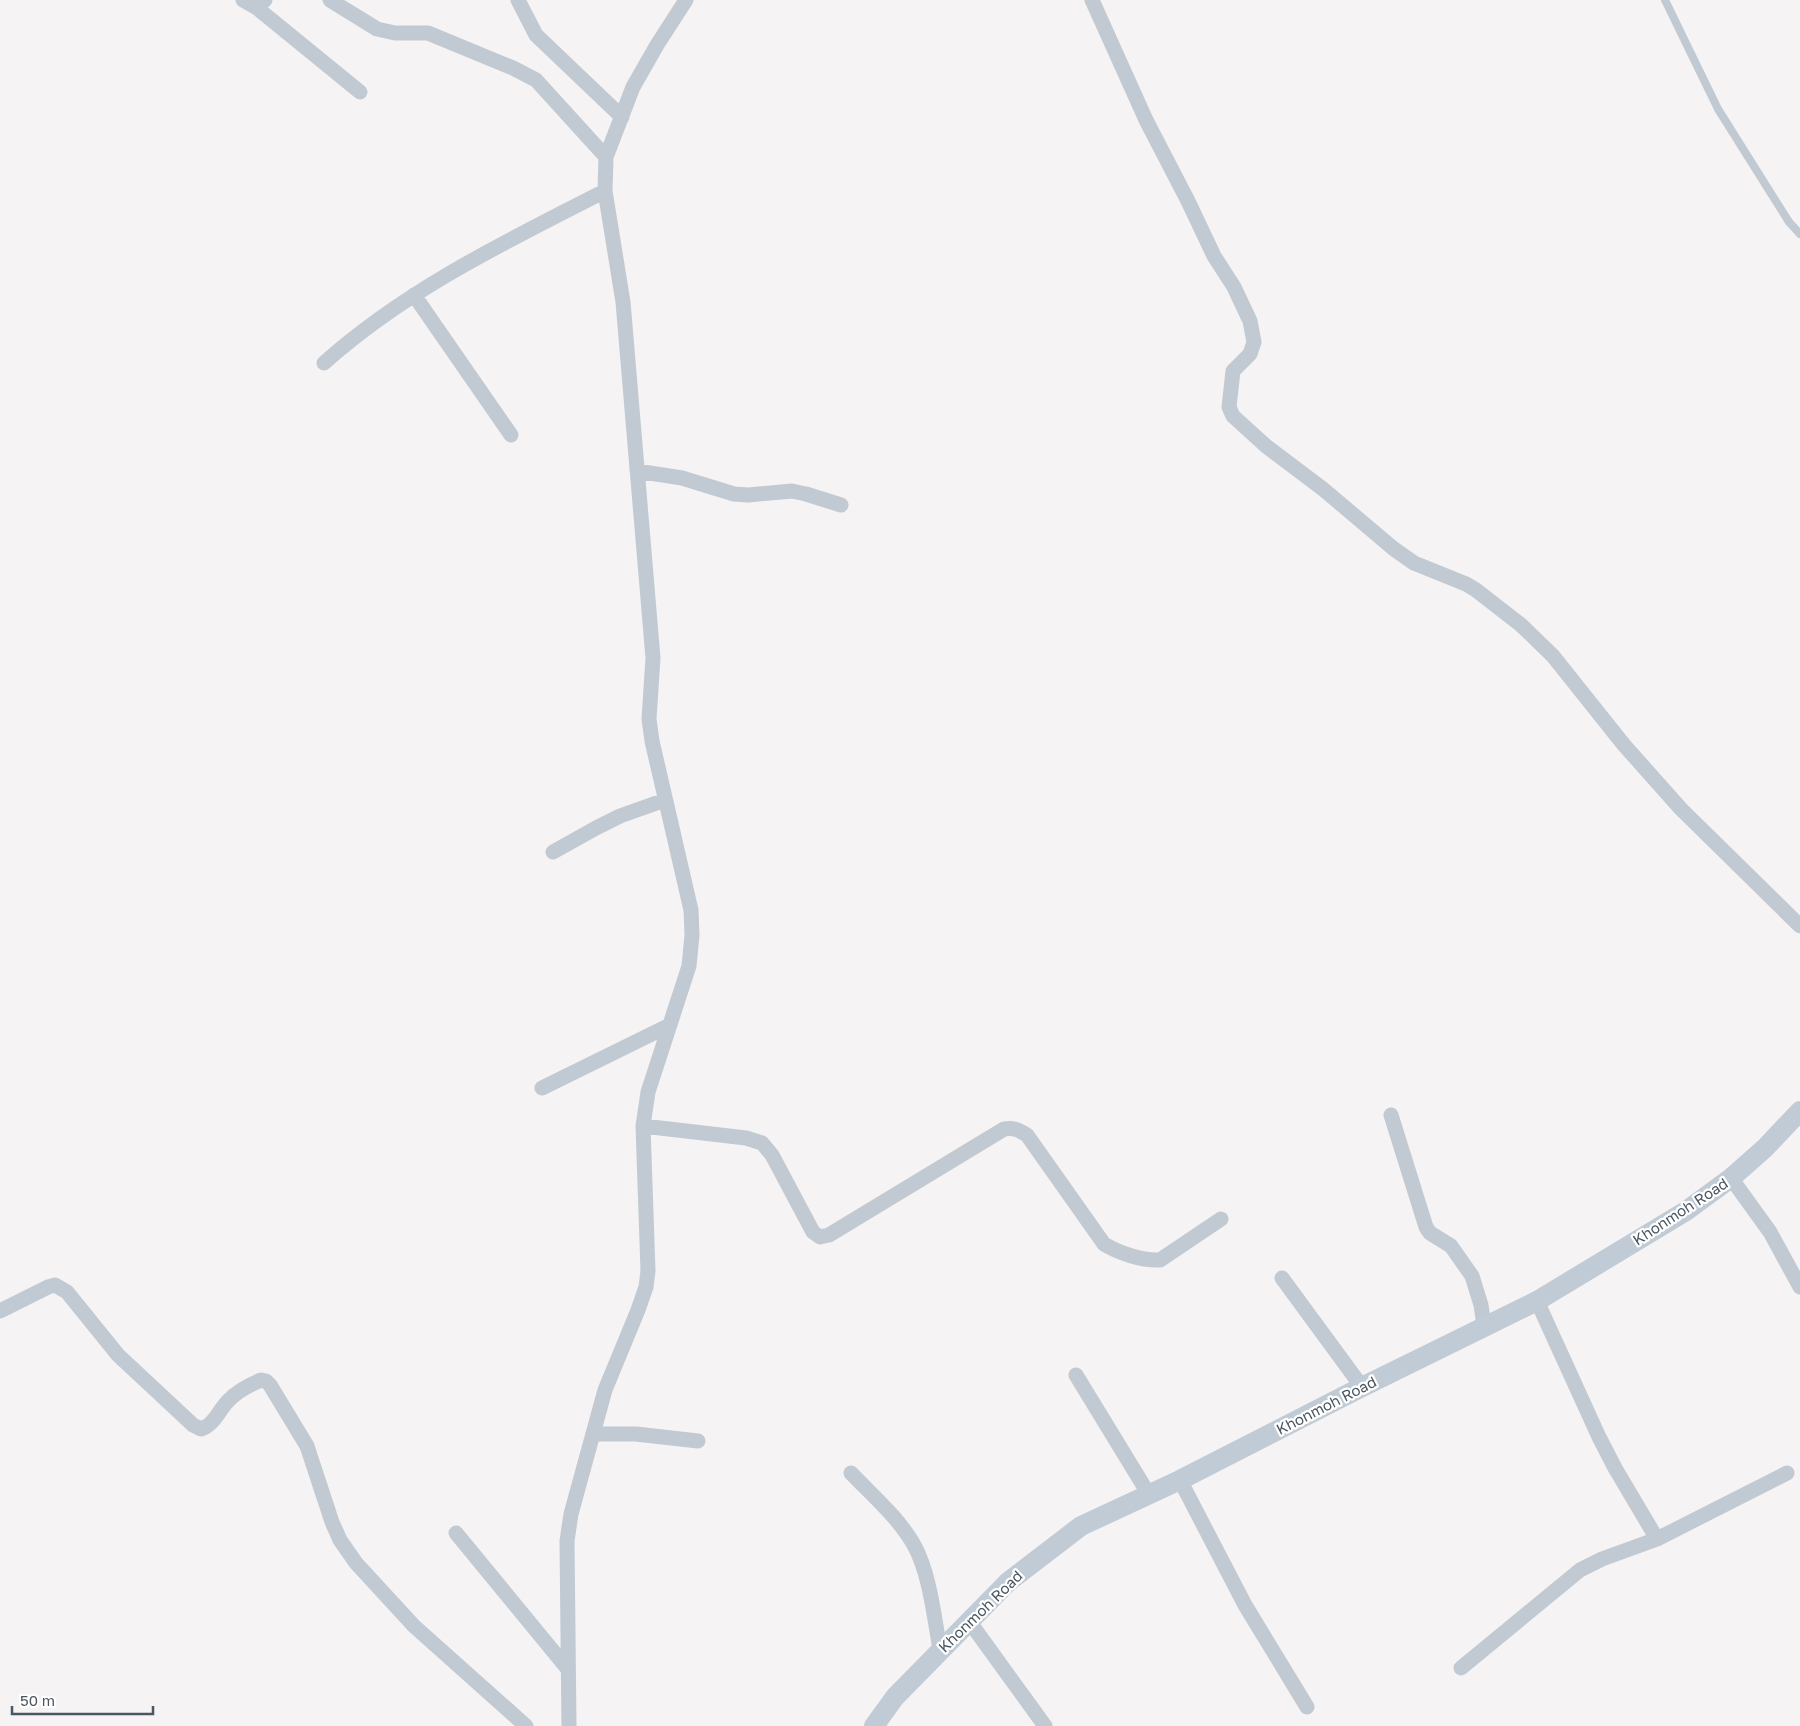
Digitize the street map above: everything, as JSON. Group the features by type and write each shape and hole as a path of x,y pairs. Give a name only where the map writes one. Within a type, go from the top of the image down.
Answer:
{"main road":[{"name":"Khonmoh Road","path":"874,1726 895,1697 1008,1582 1081,1526 1148,1493 1180,1480 1362,1387 1537,1301 1686,1211 1731,1178 1765,1148 1800,1111"}],"street":[{"path":"243,0 261,4 360,92"},
{"path":"330,0 377,29 395,33 428,33 513,68 536,80 606,157"},
{"path":"518,0 536,35 622,117"},
{"path":"569,1726 567,1541 571,1514 605,1390 646,1287 648,1270 643,1126 648,1092 689,966 692,935 691,910 652,741 649,719 653,658 624,302 605,191 606,157 633,87 686,0"},
{"path":"1092,0 1146,120 1214,256 1234,287 1250,321 1254,342 1250,354 1233,371 1229,408 1233,416 1266,446 1323,489 1394,549 1414,563 1471,587 1520,625 1553,656 1624,746 1681,809 1800,926"},
{"path":"324,363 353,337 388,312 464,264 605,191"},
{"path":"414,295 511,435"},
{"path":"637,471 682,478 734,494 792,492 806,494 841,505"},
{"path":"553,852 604,824 665,800"},
{"path":"542,1088 670,1025"},
{"path":"1391,1114 1426,1227 1430,1233 1451,1246 1472,1276 1481,1305 1484,1326"},
{"path":"643,1126 746,1138 762,1142 772,1155 813,1232 820,1237 829,1235 1004,1129 1010,1128 1022,1131 1027,1135 1104,1244 1112,1249 1151,1260 1160,1260 1221,1219"},
{"path":"1731,1178 1770,1232 1800,1287"},
{"path":"1282,1278 1362,1387"},
{"path":"0,1311 48,1287 55,1285 62,1287 85,1312 118,1355 193,1425 201,1429 210,1424 227,1401 237,1393 254,1382 266,1381 307,1446 332,1522 340,1540 356,1563 414,1626 526,1726"},
{"path":"1537,1301 1603,1445 1657,1539"},
{"path":"1076,1375 1148,1493"},
{"path":"593,1434 636,1434 698,1440"},
{"path":"851,1473 895,1518 915,1547 927,1586 940,1650"},
{"path":"1461,1668 1580,1570 1602,1559 1657,1539 1787,1473"},
{"path":"1180,1480 1244,1605 1307,1707"},
{"path":"456,1533 567,1668"},
{"path":"969,1621 1045,1726"}],"lane":[{"path":"1665,0 1718,109 1789,222 1800,234"}]}
